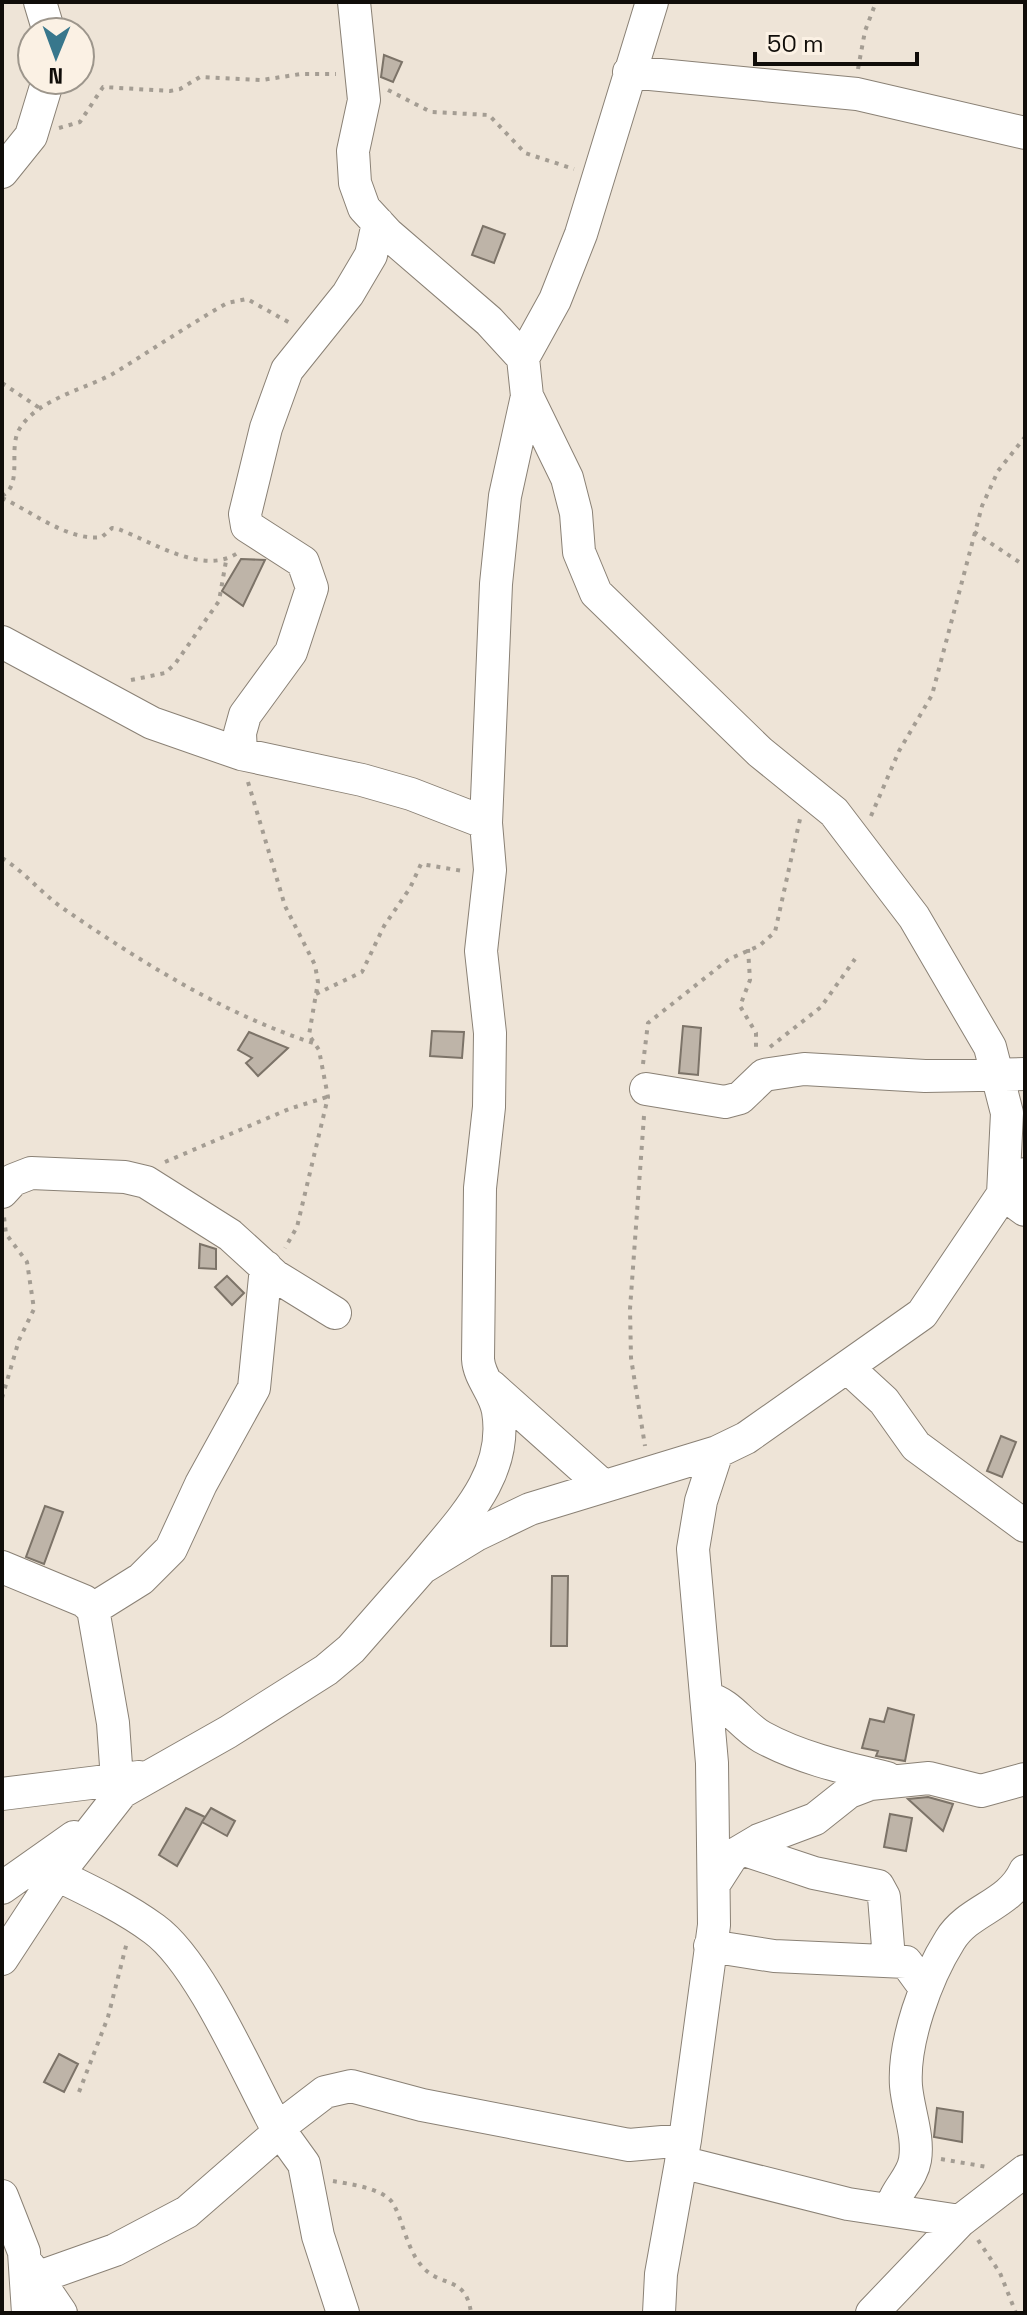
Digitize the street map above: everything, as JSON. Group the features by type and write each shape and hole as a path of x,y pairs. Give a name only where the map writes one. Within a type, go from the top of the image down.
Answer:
{"street":[{"path":"354,2 364,100 353,151 355,183 364,208 489,321 523,358"},
{"path":"2,1794 131,1778 228,1732 326,1670 351,1649 422,1568 484,1490 498,1454 498,1410 478,1367 478,1333 480,1188 489,1107 490,1033 481,951 490,870 486,823 496,584 505,496 527,396 523,358 555,300 581,234 652,2"},
{"path":"629,72 857,94 1025,133"},
{"path":"2,172 33,132 43,96"},
{"path":"241,754 240,733 245,715 291,652 312,588 303,562 247,526 245,514 266,428 287,370 348,294 371,255 378,223"},
{"path":"422,1568 476,1535 530,1509 717,1452 746,1438 922,1314 1018,1193 1007,1113 1009,1066 914,917 858,839 834,812 760,752 596,593 579,552 576,513 567,478 527,396"},
{"path":"2,642 152,723 241,754 362,780 486,823"},
{"path":"646,1089 725,1102 740,1098 764,1075 779,1071 804,1069 925,1076 1009,1066"},
{"path":"2,1192 13,1180 31,1173 125,1177 146,1182 230,1235 266,1267 335,1313"},
{"path":"93,1609 141,1579 171,1549 201,1484 254,1388 266,1267"},
{"path":"847,1367 884,1401 916,1446 1025,1526"},
{"path":"486,1381 602,1485"},
{"path":"659,2313 661,2274 683,2151 710,1946 714,1884 712,1763 693,1549 696,1524 717,1452"},
{"path":"2,1567 84,1601 93,1609 113,1723 131,1778"},
{"path":"707,1698 725,1704 759,1735 780,1746 893,1780"},
{"path":"2,1959 57,1875 131,1778"},
{"path":"714,1884 725,1862 759,1840 815,1819 849,1792 893,1780 929,1778 981,1791 1025,1779"},
{"path":"2,1888 101,1817"},
{"path":"745,1850 814,1873 878,1886 884,1897 889,1959"},
{"path":"892,2209 893,2200 913,2169 915,2142 905,2073 925,1988 961,1923 1007,1897 1018,1886 1025,1871"},
{"path":"57,1875 156,1930 180,1956 213,2006 278,2130 304,2164 318,2236 343,2313"},
{"path":"710,1946 774,1956 906,1962 925,1988"},
{"path":"30,2268 115,2250 187,2212 325,2092 351,2086 422,2105 629,2145 683,2151 848,2204 960,2221"},
{"path":"872,2313 960,2221 1024,2172"},
{"path":"2,2196 30,2268 61,2313"},
{"path":"28,2313 30,2268"}],"path":[{"path":"857,94 859,57 876,2"},
{"path":"33,132 80,122 103,87 170,91 180,89 200,77 262,80 301,74 362,74 412,105 431,112 489,115 525,153 599,177"},
{"path":"260,536 226,561 203,562 118,529 112,528 102,537 91,538 54,526 2,497 13,482 13,450 20,428 41,409 114,373 174,333 240,299 247,299 313,336"},
{"path":"2,383 41,409"},
{"path":"858,839 899,751 932,695 974,532 998,471 1025,437"},
{"path":"974,532 1008,551 1025,566"},
{"path":"98,693 119,683 165,673 175,664 219,601 226,561"},
{"path":"241,754 254,809 285,906 315,965 316,994 309,1025 328,1097 297,1227 284,1249 266,1267"},
{"path":"2,858 91,927 202,995 258,1025 315,1044"},
{"path":"316,994 362,972 384,926 410,888 421,864 463,871 490,870"},
{"path":"748,949 750,980 740,1006 756,1033 755,1058 807,1022 836,991 855,959"},
{"path":"125,1177 289,1109 328,1097"},
{"path":"2,1207 6,1234 27,1262 34,1309 19,1340 2,1398"},
{"path":"79,2092 108,2017 133,1916"},
{"path":"915,2142 950,2162 1024,2172"},
{"path":"304,2164 326,2180 377,2192 392,2202 421,2266 438,2279 459,2285 470,2300 471,2313"},
{"path":"960,2221 997,2268 1016,2313"}],"building":[{"path":"384,55 402,62 393,82 381,77"},
{"path":"483,226 505,234 494,263 472,255"},
{"path":"241,559 265,560 243,606 222,591"},
{"path":"683,1026 701,1028 698,1075 679,1073"},
{"path":"432,1031 464,1032 462,1058 430,1056"},
{"path":"249,1032 288,1048 258,1076 246,1063 252,1058 238,1050"},
{"path":"200,1244 216,1249 216,1269 199,1268"},
{"path":"227,1276 244,1293 232,1305 215,1287"},
{"path":"1001,1436 1016,1442 1002,1477 987,1471"},
{"path":"45,1506 63,1512 44,1564 26,1557"},
{"path":"552,1576 568,1576 567,1646 551,1646"},
{"path":"888,1708 914,1715 905,1761 876,1756 878,1751 862,1748 870,1719 884,1722"},
{"path":"928,1797 953,1804 943,1831 908,1799"},
{"path":"186,1808 205,1817 177,1866 159,1855"},
{"path":"211,1808 235,1821 227,1836 202,1822"},
{"path":"890,1814 912,1818 906,1851 884,1847"},
{"path":"59,2054 78,2064 64,2092 44,2082"},
{"path":"937,2108 963,2112 962,2142 934,2137"}]}
